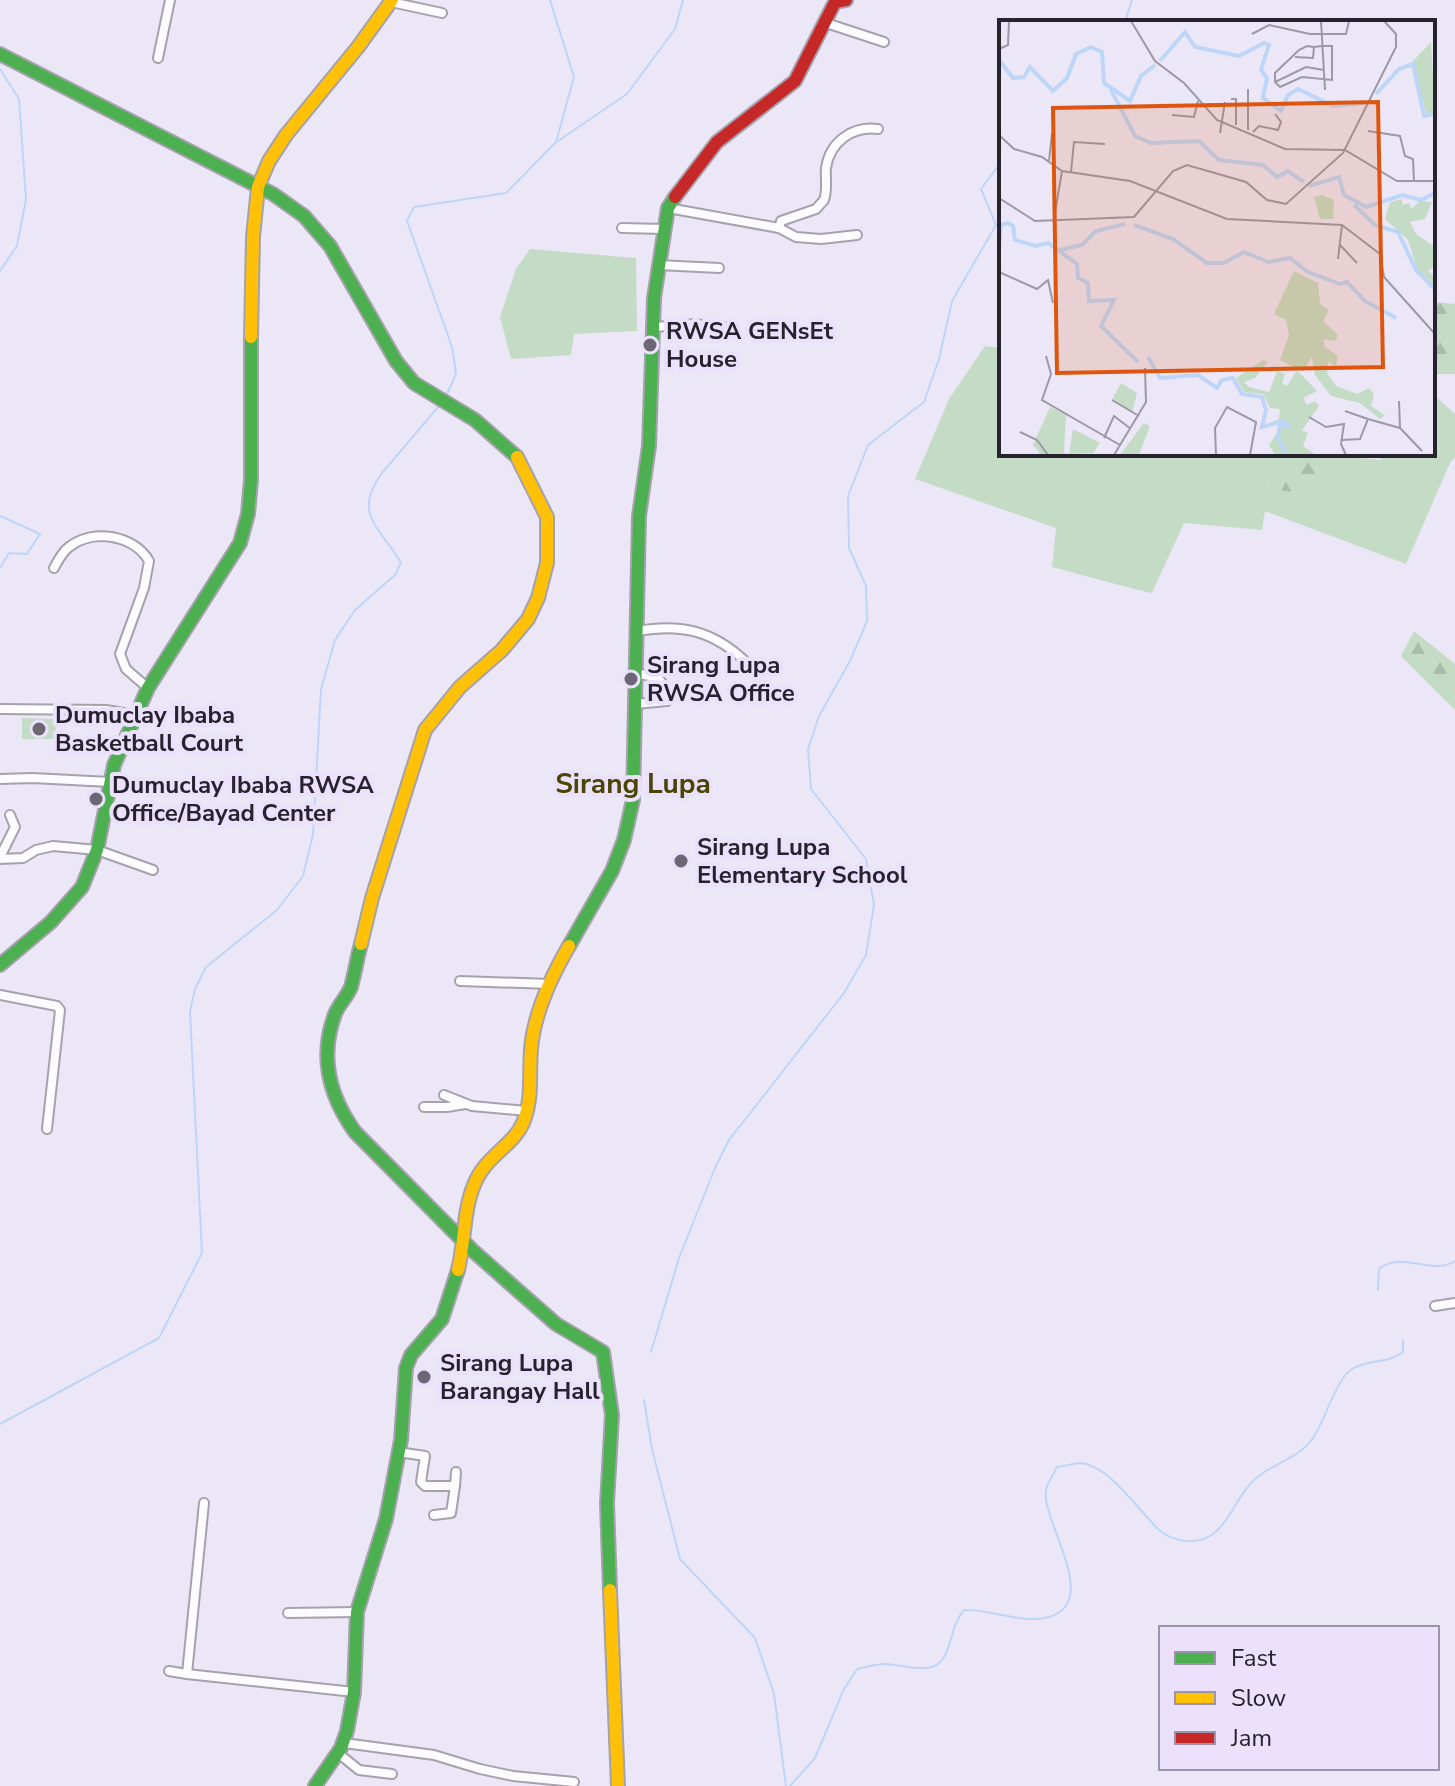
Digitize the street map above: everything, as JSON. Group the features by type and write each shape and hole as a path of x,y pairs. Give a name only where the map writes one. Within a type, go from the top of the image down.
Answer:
{"street":[{"path":"158,58 170,0"},
{"path":"315,1786 341,1748 354,1692 357,1612 381,1541 398,1452 406,1368 411,1355 442,1319 452,1290 478,1174 487,1161 518,1132 527,1111 533,1033 556,969 612,871 624,840 633,800 639,516 649,446 658,265 668,208 682,185 717,142 795,81 835,2 846,0"},
{"path":"0,965 51,922 82,887 97,850 114,765 148,688 240,543 248,514 251,480 253,237 258,187 269,161 391,1 442,13"},
{"path":"826,23 884,42"},
{"path":"0,54 289,204 317,229 339,260 396,361 414,383 475,420 517,457 547,517 547,563 538,598 528,619 502,650 460,687 425,730 372,898 350,989 336,1012 328,1053 332,1093 355,1132 463,1241 556,1324 603,1352 612,1415 607,1503 618,1786"},
{"path":"779,228 781,221 816,209 824,200 829,159 846,135 864,127 878,129"},
{"path":"668,208 779,228 807,239 857,235"},
{"path":"622,228 664,229"},
{"path":"658,265 719,268"},
{"path":"654,327 697,324 717,329 731,327"},
{"path":"54,568 66,549 78,541 98,537 121,538 143,551 149,561 144,588 120,654 126,669 148,688"},
{"path":"637,631 663,627 682,629 724,642 747,663"},
{"path":"635,704 661,703 667,701 668,696 668,690 658,678 636,673"},
{"path":"0,709 106,710 136,715"},
{"path":"0,779 110,782"},
{"path":"10,815 15,827 0,858 23,858 49,846 97,850 153,870"},
{"path":"460,981 550,984"},
{"path":"0,995 57,1006 60,1010 47,1129"},
{"path":"444,1095 465,1104"},
{"path":"424,1107 465,1104 527,1111"},
{"path":"1435,1306 1455,1303"},
{"path":"398,1452 425,1456 422,1485 455,1486"},
{"path":"434,1515 451,1513 456,1472"},
{"path":"187,1674 204,1503"},
{"path":"288,1613 357,1612"},
{"path":"169,1671 354,1692"},
{"path":"341,1748 359,1770 392,1774"},
{"path":"341,1748 434,1755 513,1776 574,1782"}],"green space":[{"path":"530,249 636,258 637,331 574,334 571,355 511,359 500,317 516,269"},
{"path":"1435,302 1455,304 1455,374 1435,374"},
{"path":"985,346 999,348 999,456 1272,456 1268,489 1313,494 1318,456 1381,460 1382,456 1435,456 1435,396 1455,414 1455,457 1406,564 1265,511 1262,530 1184,523 1152,593 1052,567 1056,528 915,479 949,399"},
{"path":"1272,456 1318,456 1314,494 1268,489"},
{"path":"1414,631 1455,664 1455,710 1401,656"},
{"name":"Dumuclay Ibaba Basketball Court","path":"22,718 56,719 56,739 22,739"}],"waterway":[{"path":"447,394 456,374 452,347 407,221 414,207 506,193 556,142 574,77 550,0"},
{"path":"558,141 627,94 675,29 683,0"},
{"path":"1126,20 1132,0"},
{"path":"0,69 19,99 26,199 17,246 0,271"},
{"path":"651,1352 679,1258 729,1140 844,993 866,955 874,905 866,859 811,789 808,749 819,716 850,661 867,621 866,586 849,548 848,496 868,445 924,402 939,359 952,301 996,225 981,189 999,165"},
{"path":"0,1424 159,1338 202,1253 190,1012 195,989 206,967 277,910 303,876 313,834 321,689 335,640 355,610 395,575 401,563 372,520 369,500 382,473 439,406"},
{"path":"0,516 40,534 27,554 9,553 0,568"},
{"path":"1378,1290 1379,1269 1388,1264 1407,1262 1436,1266 1455,1261"},
{"path":"790,1786 815,1758 843,1691 857,1669 883,1664 932,1667 944,1657 964,1610 1035,1619 1062,1610 1070,1597 1070,1580 1047,1504 1046,1490 1057,1467 1081,1463 1092,1466 1113,1480 1162,1532 1186,1541 1200,1540 1221,1527 1259,1476 1307,1445 1346,1374 1358,1366 1397,1356 1403,1352 1403,1340"},
{"path":"644,1400 652,1449 680,1559 755,1638 774,1694 786,1786"}],"traffic: fast":[{"path":"0,54 273,194 304,216 330,246 396,361 414,383 475,420 517,457"},
{"path":"569,946 612,871 624,840 633,800 639,516 649,446 654,298 668,208 675,197"},
{"path":"0,965 51,922 82,887 97,850 114,765 148,688 240,543 248,514 251,480 251,337"},
{"path":"361,944 351,987 335,1014 328,1046 329,1076 346,1118 355,1132 472,1250 556,1324 603,1352 612,1415 607,1503 610,1590"},
{"path":"315,1786 341,1748 347,1731 354,1692 357,1612 386,1519 401,1440 406,1368 411,1355 442,1319 458,1270"}],"traffic: slow":[{"path":"251,337 253,237 258,187 269,161 286,135 392,0"},
{"path":"361,944 372,898 425,730 460,687 502,650 528,619 538,598 547,563 547,517 517,457"},
{"path":"458,1270 474,1185 484,1167 513,1138 523,1123 529,1096 531,1049 536,1022 550,983 569,946"},
{"path":"610,1590 618,1786"}],"traffic: jam":[{"path":"675,197 717,142 795,81 835,2 846,0"}],"place":[{"name":"RWSA GENsEt House","path":"650,345"},
{"name":"Sirang Lupa RWSA Office","path":"631,679"},
{"name":"Dumuclay Ibaba Basketball Court","path":"39,729"},
{"name":"Dumuclay Ibaba RWSA Office/Bayad Center","path":"96,799"},
{"name":"Sirang Lupa Elementary School","path":"681,861"},
{"name":"Sirang Lupa Barangay Hall","path":"424,1377"}],"district":[{"name":"Sirang Lupa","path":"633,784"}]}
